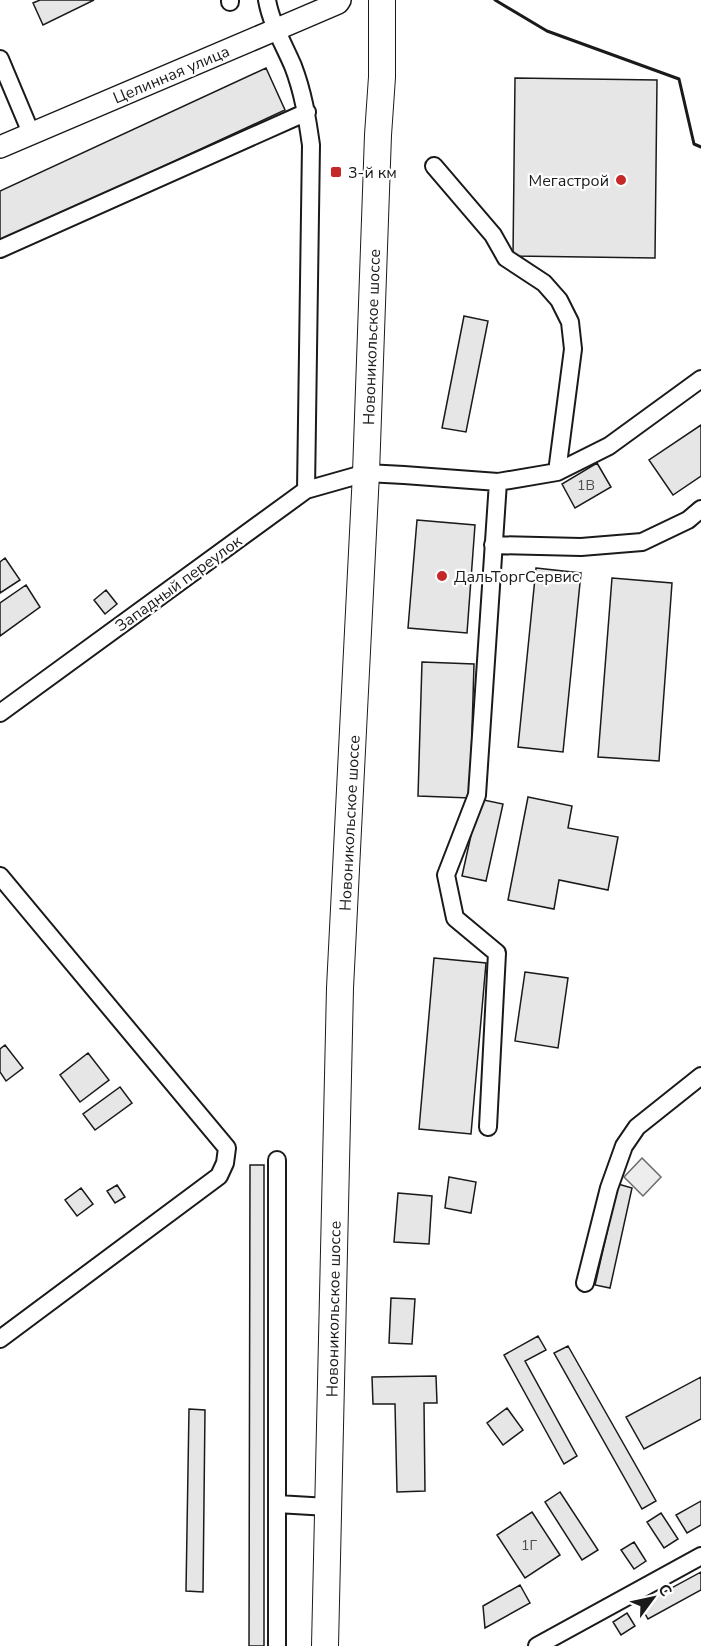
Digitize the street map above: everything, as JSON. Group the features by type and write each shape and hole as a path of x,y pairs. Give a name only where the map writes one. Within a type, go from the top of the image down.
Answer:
{"highway":[{"name":"Новоникольское шоссе","path":"325,1646 340,988 366,474 382,77 382,0"}],"main road":[{"name":"Целинная улица","path":"0,147 338,3 340,0"}],"street":[{"path":"267,0 276,29 294,68 307,112 311,145 306,490"},
{"path":"0,59 30,133"},
{"path":"0,249 307,112"},
{"path":"434,166 494,235 506,258 544,283 559,300 570,322 573,349 557,472"},
{"name":"Западный переулок","path":"0,713 306,490 366,474 498,482 557,472 609,446 701,378"},
{"path":"488,1127 497,953 455,918 446,875 477,795 498,482"},
{"path":"493,545 581,547 642,542 688,520 701,509"},
{"path":"0,876 226,1148 225,1163 219,1176 0,1339"},
{"path":"585,1283 609,1188 624,1146 637,1127 701,1076"},
{"path":"277,1646 278,1160"},
{"path":"277,1504 328,1507"},
{"path":"537,1646 701,1556"}],"shaded area":[{"path":"642,1158 661,1177 643,1196 624,1177"}],"building":[{"path":"40,0 94,0 43,25 33,3"},
{"path":"266,68 285,110 0,242 0,191"},
{"path":"515,78 657,80 655,258 513,256"},
{"path":"464,316 488,321 466,432 442,428"},
{"path":"701,425 701,476 673,495 649,460"},
{"path":"597,463 611,487 575,508 562,484"},
{"name":"ДальТоргСервис","path":"417,520 475,525 467,633 408,628"},
{"path":"5,558 20,580 0,593 0,562"},
{"path":"536,568 581,573 563,752 518,747"},
{"path":"612,578 672,583 659,761 598,757"},
{"path":"26,585 40,607 0,636 0,603"},
{"path":"106,590 117,604 105,614 94,600"},
{"path":"422,662 474,664 470,798 418,796"},
{"path":"528,797 572,806 568,828 618,837 608,890 559,880 554,909 508,900"},
{"path":"479,799 503,804 486,881 462,876"},
{"path":"434,958 486,963 471,1134 419,1129"},
{"path":"525,972 568,978 558,1048 515,1041"},
{"path":"5,1045 23,1068 6,1081 0,1072 0,1049"},
{"path":"88,1053 109,1080 80,1102 60,1075"},
{"path":"120,1087 132,1103 95,1130 83,1114"},
{"path":"250,1165 264,1165 264,1646 249,1646"},
{"path":"449,1177 476,1182 471,1213 445,1208"},
{"path":"618,1184 632,1188 610,1288 595,1285"},
{"path":"117,1185 125,1197 115,1203 107,1191"},
{"path":"81,1188 93,1204 77,1216 65,1200"},
{"path":"398,1193 432,1196 429,1244 394,1242"},
{"path":"391,1298 415,1299 412,1344 389,1343"},
{"path":"538,1336 546,1350 525,1361 577,1456 564,1464 504,1355"},
{"path":"568,1346 656,1501 642,1509 554,1353"},
{"path":"436,1376 437,1403 424,1403 425,1491 397,1492 395,1404 373,1404 372,1377"},
{"path":"701,1377 701,1419 644,1449 626,1417"},
{"path":"507,1408 523,1430 503,1445 487,1423"},
{"path":"189,1409 205,1410 203,1592 186,1591"},
{"path":"560,1492 598,1550 582,1560 545,1502"},
{"path":"701,1501 701,1525 687,1533 676,1515"},
{"path":"532,1512 560,1555 525,1578 497,1535"},
{"path":"661,1513 678,1539 664,1548 647,1522"},
{"path":"634,1542 646,1561 634,1569 621,1550"},
{"path":"701,1572 701,1590 648,1619 640,1605"},
{"path":"520,1585 530,1603 485,1628 483,1606"},
{"path":"627,1613 635,1626 621,1635 613,1622"}],"wall":[{"path":"495,0 547,31 679,79 694,144 701,147"}],"place":[{"name":"3-й км","path":"336,172"},
{"name":"Мегастрой","path":"621,180"},
{"name":"ДальТоргСервис","path":"442,576"}]}
